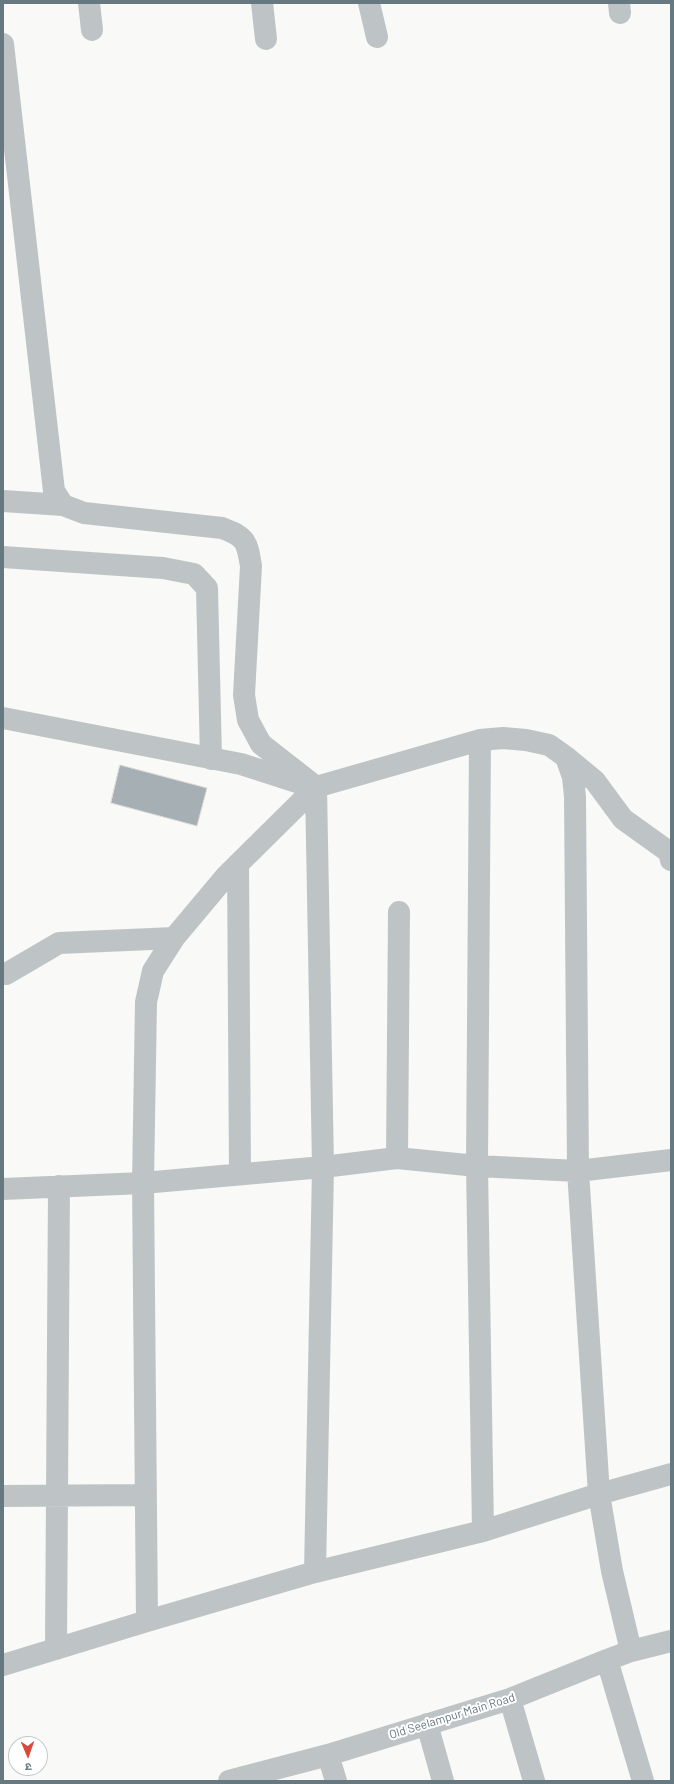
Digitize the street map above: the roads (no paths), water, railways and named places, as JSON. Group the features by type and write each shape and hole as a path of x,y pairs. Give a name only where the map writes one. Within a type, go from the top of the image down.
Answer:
{"street":[{"path":"89,3 92,30"},
{"path":"262,3 266,39"},
{"path":"369,3 377,37"},
{"path":"3,44 50,467 54,491 63,505"},
{"path":"3,501 63,505 84,513 222,528 240,534 248,547 251,566 244,695 248,720 262,744 316,788 323,1167 315,1572"},
{"path":"3,557 163,568 194,574 206,588 211,759"},
{"path":"3,718 241,764 316,788"},
{"path":"147,1621 143,1183 146,1002 153,971 174,938 238,864 316,788 480,740 503,738 526,740 549,746 566,757 595,781 623,820 668,852 671,860"},
{"path":"480,740 477,1166 483,1531"},
{"path":"566,757 573,777 575,797 578,1172 599,1494 612,1571 624,1627 631,1651"},
{"path":"238,864 240,1174"},
{"path":"397,1158 399,912"},
{"path":"4,980 59,943 174,938"},
{"path":"3,1189 143,1183 323,1167 397,1158 477,1166 578,1172 671,1160"},
{"path":"56,1649 57,1241 59,1186"},
{"path":"3,1665 315,1572 483,1531 599,1494 671,1474"},
{"path":"3,1496 145,1495"},
{"name":"Old Seelampur Main Road","path":"240,1780 328,1755 510,1699 631,1651 671,1641"},
{"path":"607,1660 643,1781"},
{"path":"510,1699 534,1781"},
{"path":"427,1724 443,1781"},
{"path":"328,1755 336,1781"}]}
